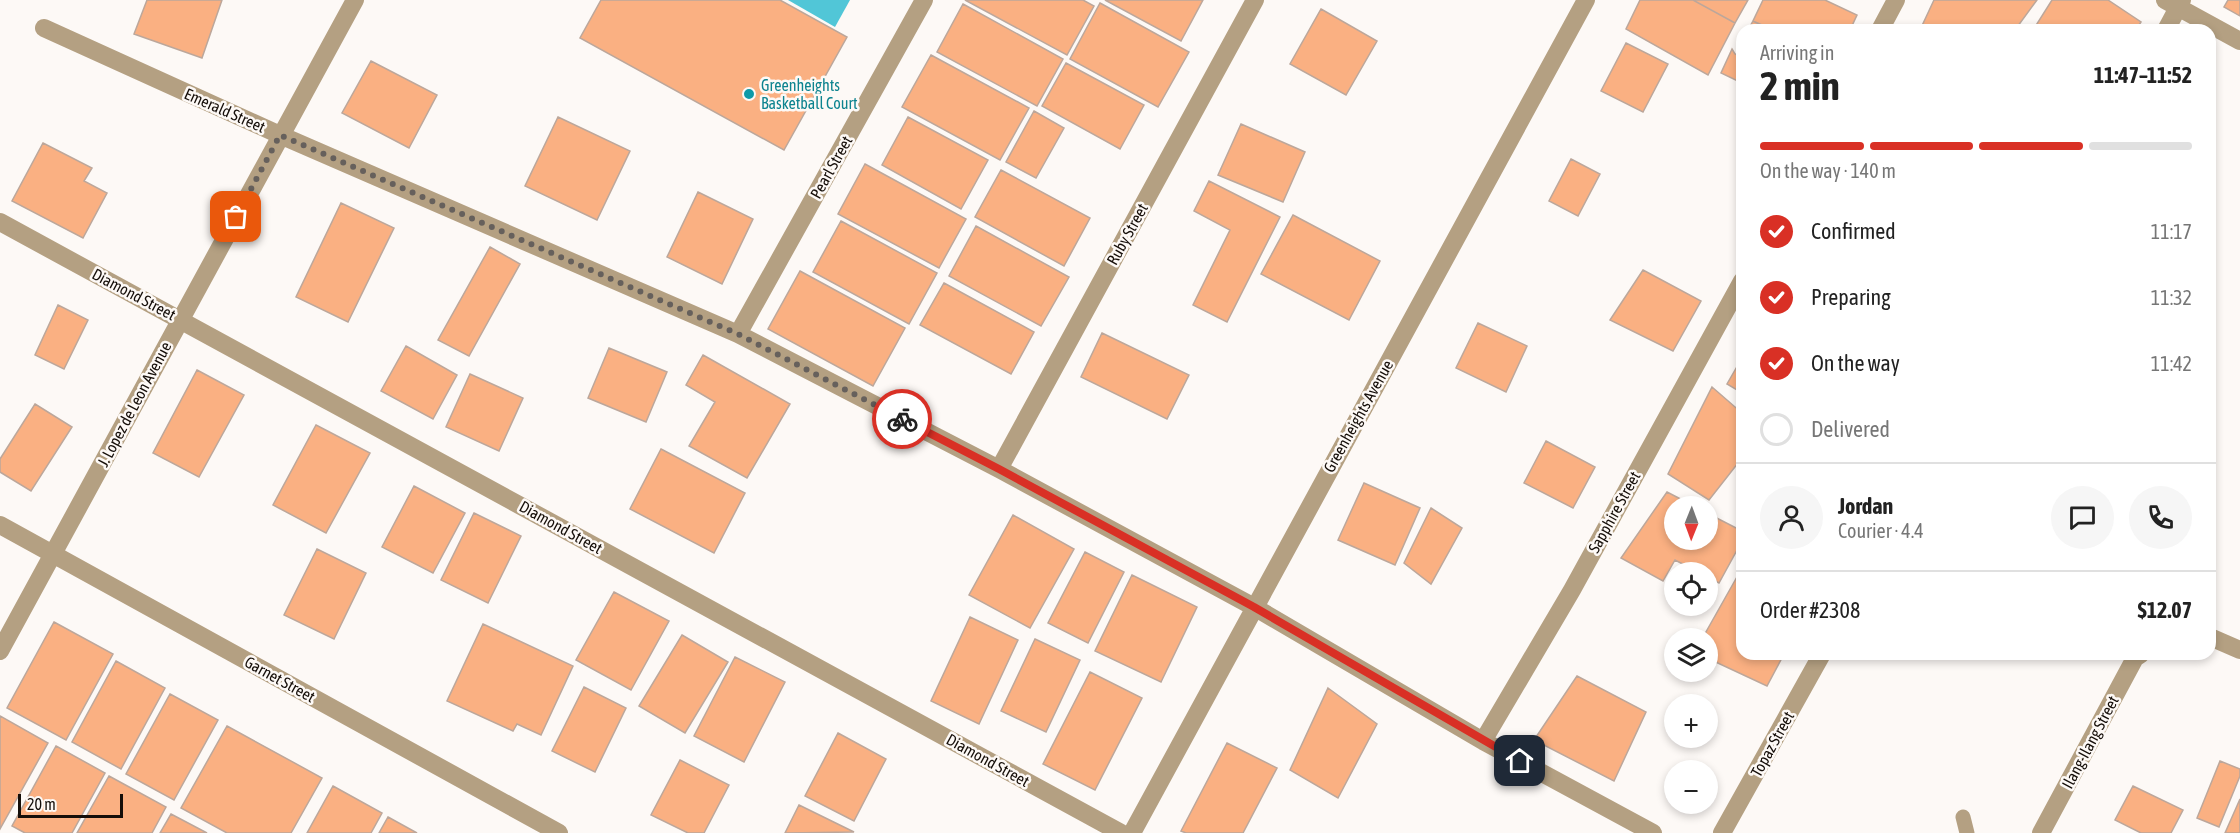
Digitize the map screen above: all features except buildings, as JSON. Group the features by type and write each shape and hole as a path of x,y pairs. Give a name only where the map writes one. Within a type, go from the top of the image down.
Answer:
{"street":[{"name":"J. Lopez de Leon Avenue","path":"0,651 280,135 356,0"},
{"name":"Pearl Street","path":"738,334 924,0"},
{"name":"Ruby Street","path":"999,469 1255,0"},
{"name":"Greenheights Avenue","path":"1132,833 1586,0"},
{"path":"1883,24 1896,0"},
{"path":"2168,24 2175,2 2212,24"},
{"path":"2216,27 2240,41"},
{"name":"Emerald Street","path":"44,28 280,135 738,334 999,469 1254,607 1483,741 1653,833"},
{"name":"Diamond Street","path":"0,222 1121,833"},
{"name":"Sapphire Street","path":"1483,741 1572,590 1736,292"},
{"name":"Garnet Street","path":"0,525 559,833"},
{"path":"2216,640 2240,650"},
{"name":"Topaz Street","path":"1722,833 1819,660"},
{"name":"Ilang-Ilang Street","path":"2042,833 2134,660"}],"lane":[{"path":"1963,817 1967,833"}],"water":[{"path":"788,0 850,0 835,27"}],"way so far":[{"path":"236,217 280,135 738,334 902,419"}],"place":[{"name":"Greenheights Basketball Court","path":"749,94"}],"route":[{"path":"902,419 1254,607 1520,761"}]}
